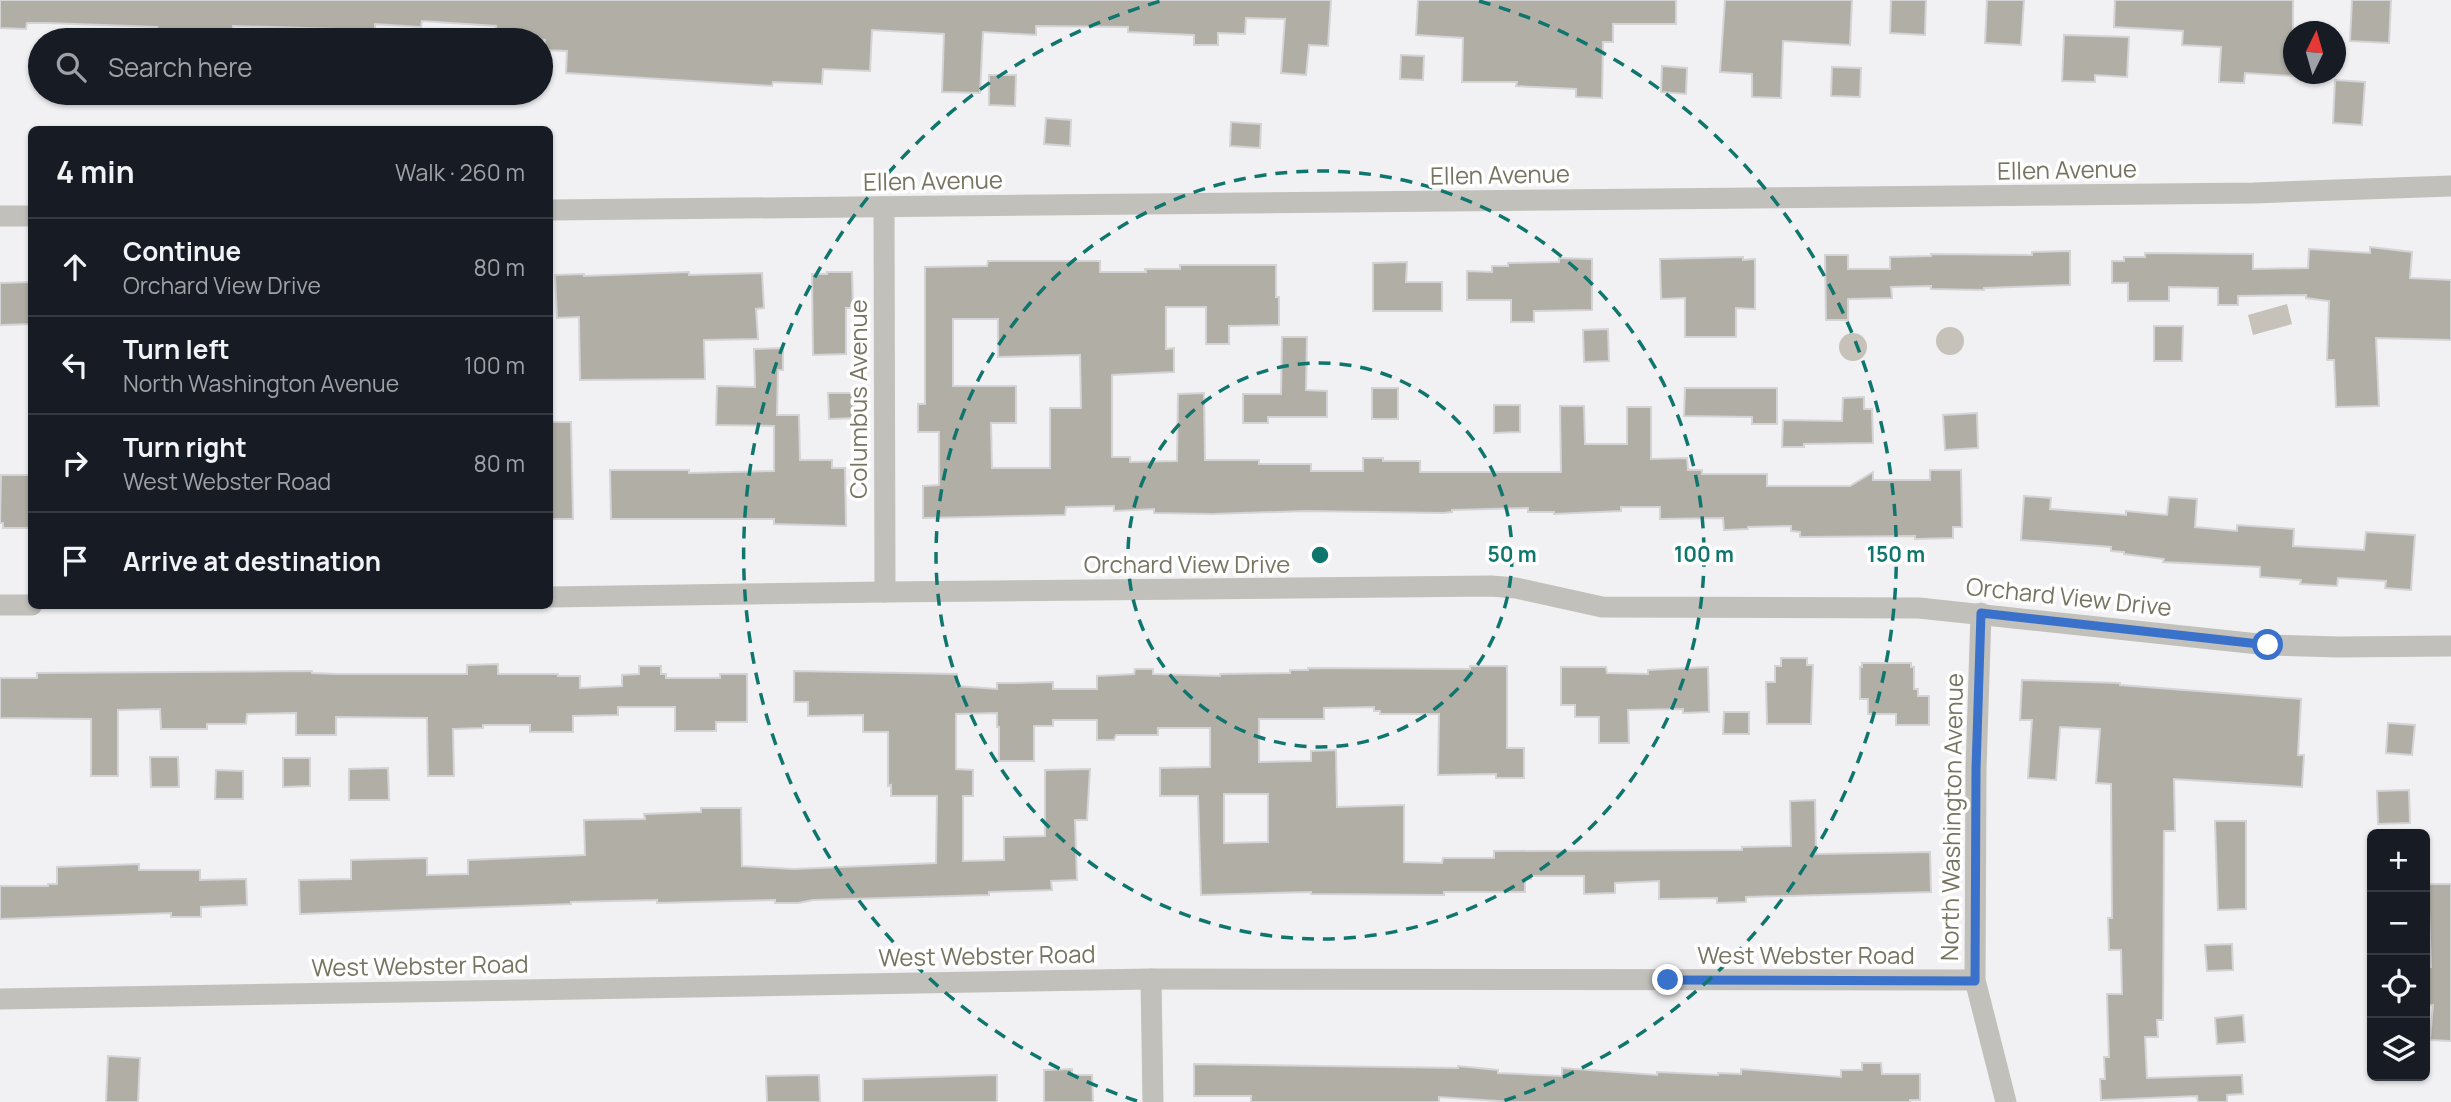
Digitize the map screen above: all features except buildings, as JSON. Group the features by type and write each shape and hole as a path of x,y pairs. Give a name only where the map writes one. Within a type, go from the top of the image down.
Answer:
{"street":[{"name":"Ellen Avenue","path":"553,211 2254,193 2451,186"},
{"name":"Columbus Avenue","path":"884,207 885,592"},
{"path":"0,216 28,216"},
{"name":"Orchard View Drive","path":"553,597 1491,586 1516,588 1602,607 1884,607 1981,613 2268,645 2451,646"},
{"path":"0,605 28,605"},
{"name":"North Washington Avenue","path":"1981,613 1976,769 1975,981 2006,1102"},
{"path":"1151,979 1153,1102"},
{"name":"West Webster Road","path":"0,999 1151,979 1975,981"}],"shaded area":[{"path":"2287,304 2292,324 2253,335 2248,315"},
{"path":"1950,327 1960,331 1964,341 1960,351 1950,355 1940,351 1936,341 1940,331"},
{"path":"1853,333 1863,337 1867,347 1863,357 1853,361 1843,357 1839,347 1843,337"}],"route":[{"path":"1668,980 1975,981 1976,769 1981,613 2268,645"}]}
